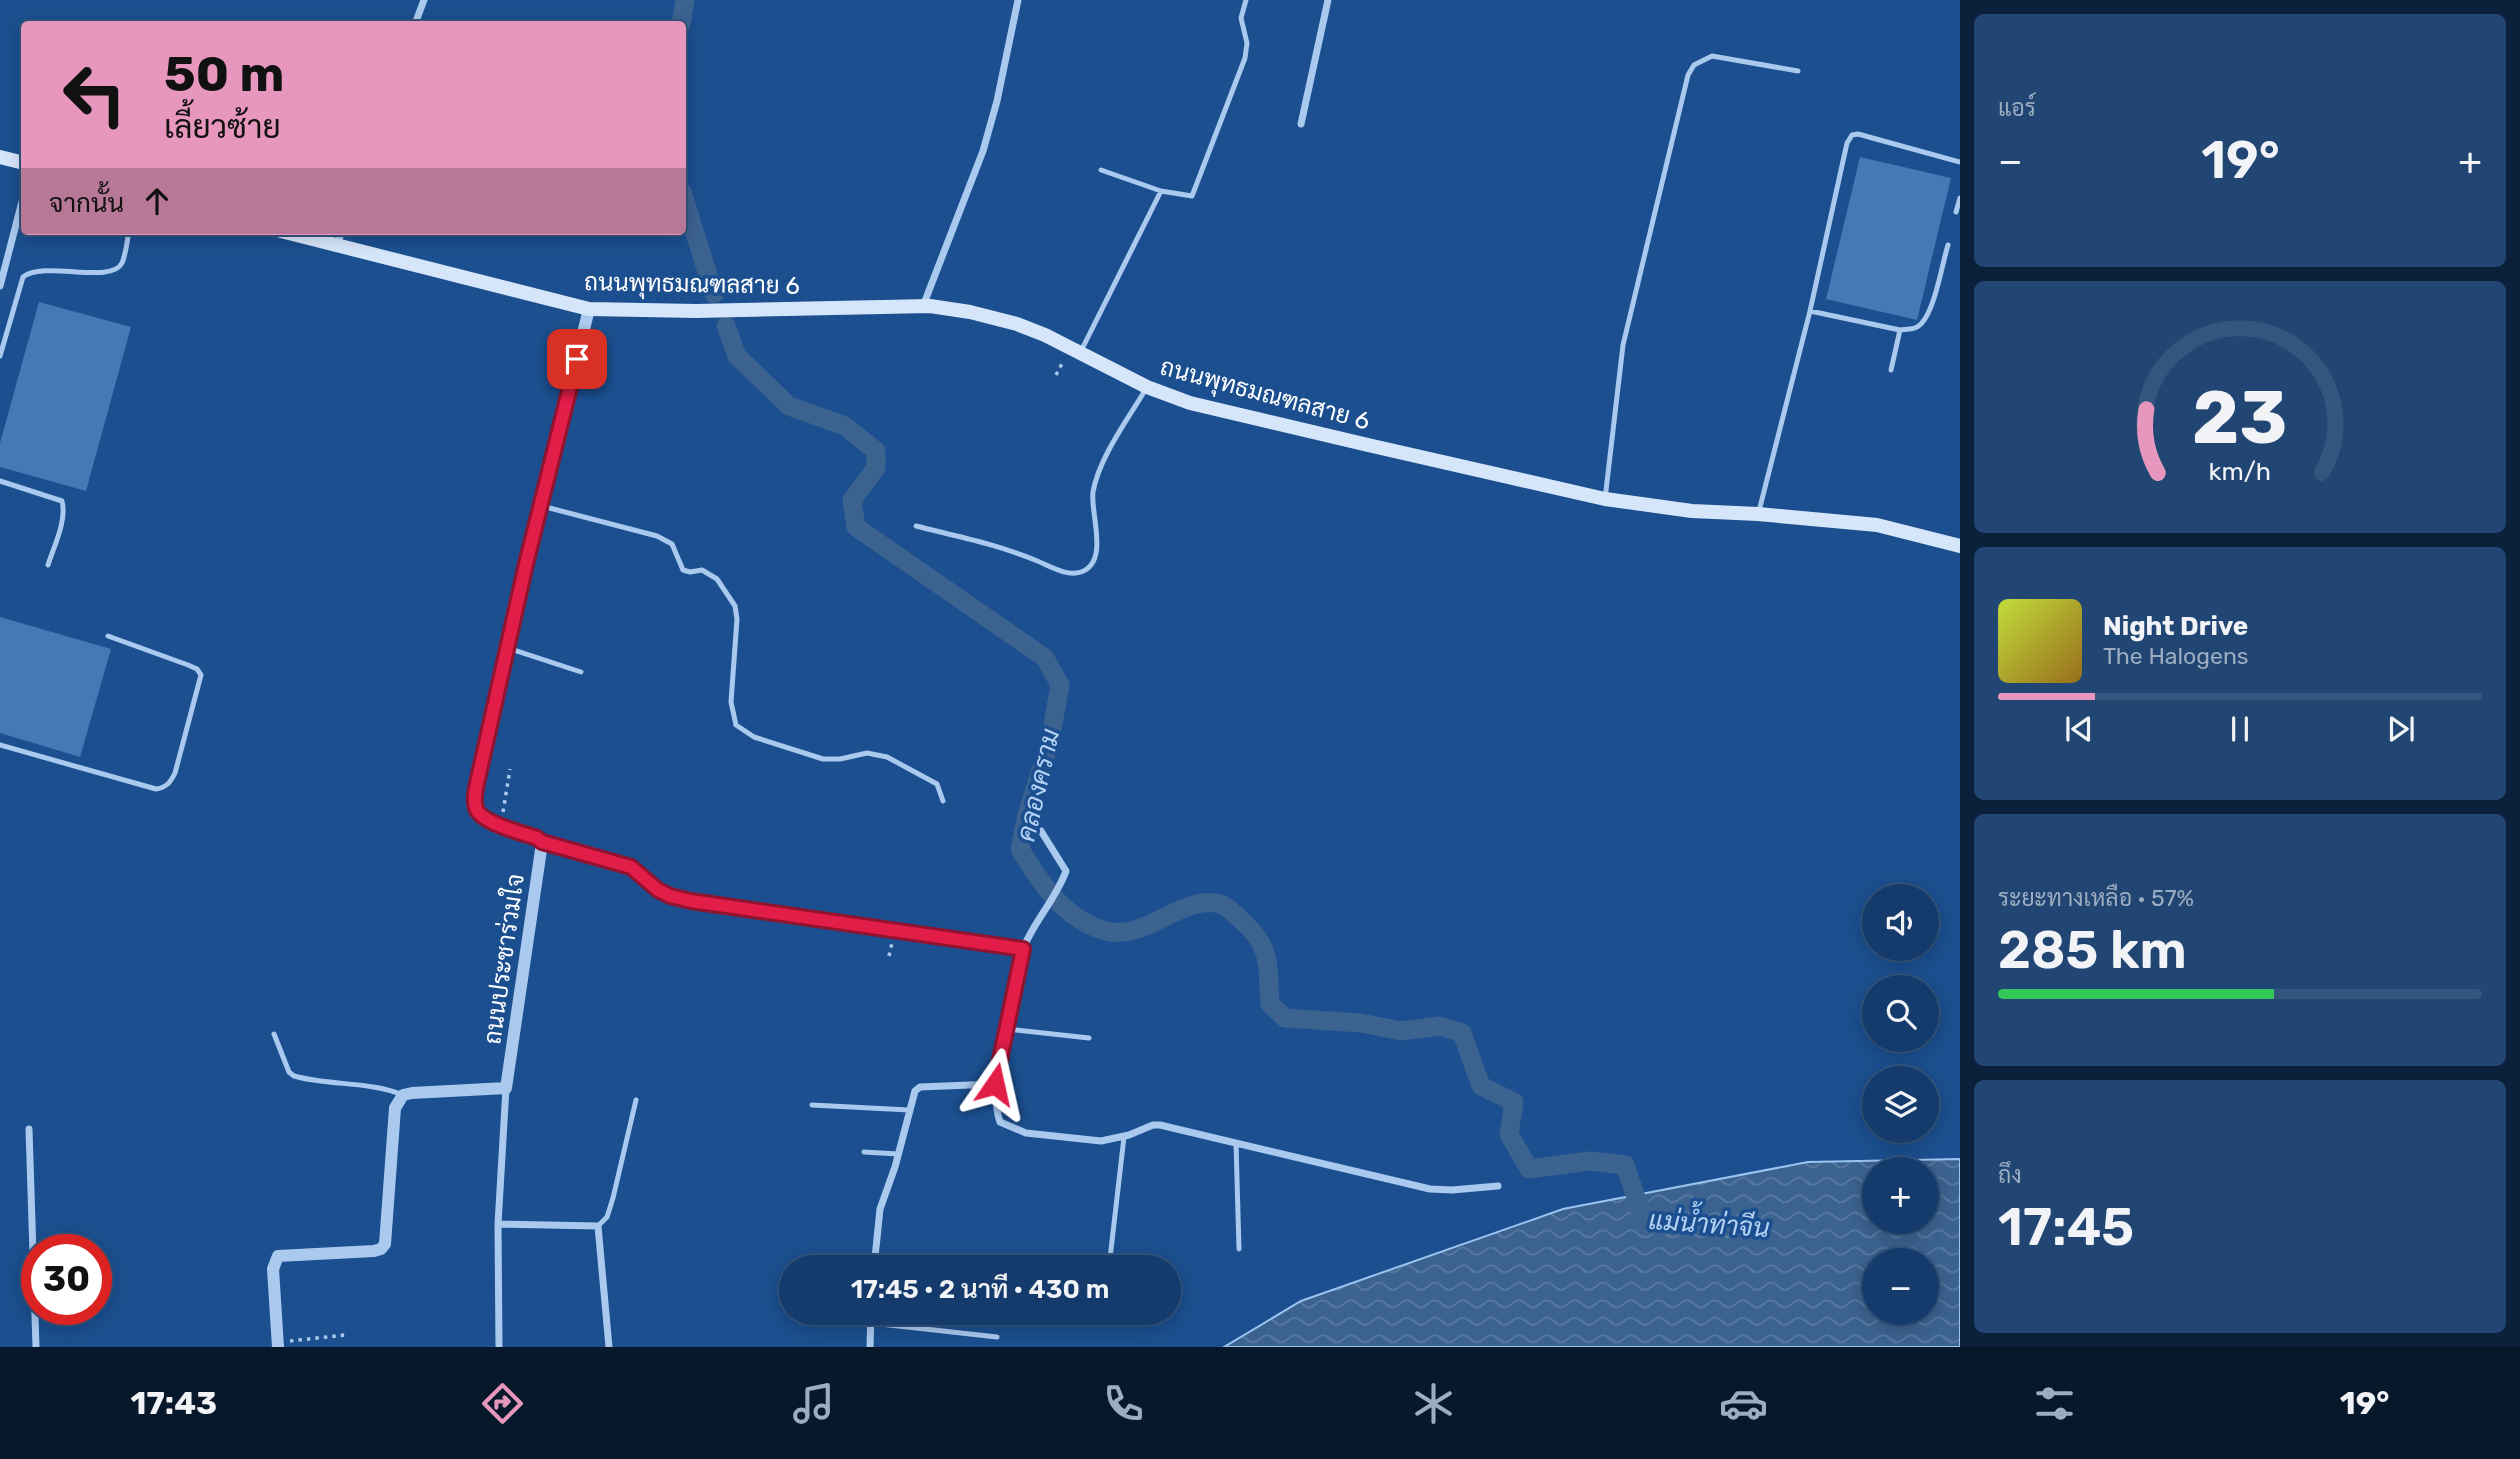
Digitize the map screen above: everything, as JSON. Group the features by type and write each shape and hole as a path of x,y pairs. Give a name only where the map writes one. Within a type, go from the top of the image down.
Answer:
{"main road":[{"path":"0,156 21,162"},
{"name":"ถนนพุทธมณฑลสาย 6","path":"296,235 589,309 695,311 922,307 970,312 1017,324 1045,335 1147,387 1203,406 1605,499 1692,511 1877,525 1960,546"}],"street":[{"path":"416,21 424,0"},
{"path":"922,307 983,150 997,101 1018,0"},
{"path":"1301,124 1328,0"},
{"path":"0,286 21,206"},
{"path":"337,246 341,235"},
{"name":"ถนนประชาร่วมใจ","path":"506,1088 542,842 485,819 478,813 475,797 589,309"},
{"path":"1041,831 1066,871 1023,949 995,1084 996,1110 1000,1122 1040,1136 1101,1141 1124,1137 1153,1125 1160,1125 1430,1189 1498,1186"},
{"path":"542,842 631,867 658,890 691,901 1023,949"},
{"path":"875,1255 880,1209 898,1154 912,1095 920,1087 995,1084"},
{"path":"278,1344 273,1269 278,1256 374,1251 385,1244 395,1108 403,1095 506,1088 498,1224 499,1347"},
{"path":"29,1129 36,1347"},
{"path":"498,1224 598,1226 609,1347"},
{"path":"870,1347 871,1325"}],"lane":[{"path":"1101,170 1161,191 1192,196 1246,52 1247,43 1241,18 1246,0"},
{"path":"1605,499 1623,345 1688,75 1695,65 1712,56 1798,71"},
{"path":"1758,514 1810,311 1847,143 1853,135 1858,134 1960,162"},
{"path":"1079,354 1161,191"},
{"path":"1956,212 1960,198"},
{"path":"0,356 23,277 29,272 41,270 104,272 116,269 121,264 129,235"},
{"path":"1810,311 1900,330 1913,329 1922,323 1929,310 1948,245"},
{"path":"1891,370 1900,330"},
{"path":"916,526 989,543 1054,569 1080,572 1093,561 1098,538 1093,505 1100,469 1147,387"},
{"path":"0,481 62,501 64,507 48,565"},
{"path":"542,506 657,536 672,544 683,570 702,570 717,579 735,606 737,620 731,688 736,726 754,737 823,759 840,759 867,753 887,757 937,784 943,801"},
{"path":"0,744 156,789 170,783 201,675 197,668 108,636"},
{"path":"508,648 581,672"},
{"path":"1006,1029 1089,1038"},
{"path":"274,1034 289,1072 294,1076 379,1087 403,1095"},
{"path":"598,1226 607,1217 636,1100"},
{"path":"812,1105 909,1110"},
{"path":"1110,1255 1124,1137"},
{"path":"1237,1143 1239,1249"},
{"path":"864,1152 898,1154"},
{"path":"889,1325 997,1337"}],"path":[{"path":"501,825 510,769"},
{"path":"278,1344 345,1335"}],"water":[{"name":"แม่น้ำท่าจีน","path":"1939,1159 1960,1159 1960,1347 1224,1347 1301,1301 1563,1209 1808,1162 1862,1161 1862,1234 1939,1234"}],"building":[{"path":"1860,157 1951,178 1917,320 1826,299"},
{"path":"39,302 131,327 86,491 0,467 0,443"},
{"path":"0,617 111,649 80,757 0,733"}],"waterway":[{"name":"คลองคราม","path":"682,21 685,0"},
{"name":"คลองคราม","path":"686,205 714,294"},
{"name":"คลองคราม","path":"726,326 737,356 789,406 845,426 876,451 876,468 852,500 856,527 1045,658 1060,685 1050,741 1027,815 1020,849 1046,887 1066,909 1091,926 1121,932 1136,930 1194,905 1223,905 1250,929 1263,947 1268,966 1270,1004 1285,1018 1361,1023 1401,1031 1440,1026 1462,1033 1481,1086 1514,1102 1509,1134 1529,1169 1590,1161 1625,1165 1643,1218"}],"route":[{"path":"577,359 526,564 478,779 475,807 478,813 485,819 542,842 631,867 658,890 670,896 1023,949 995,1084"}]}
